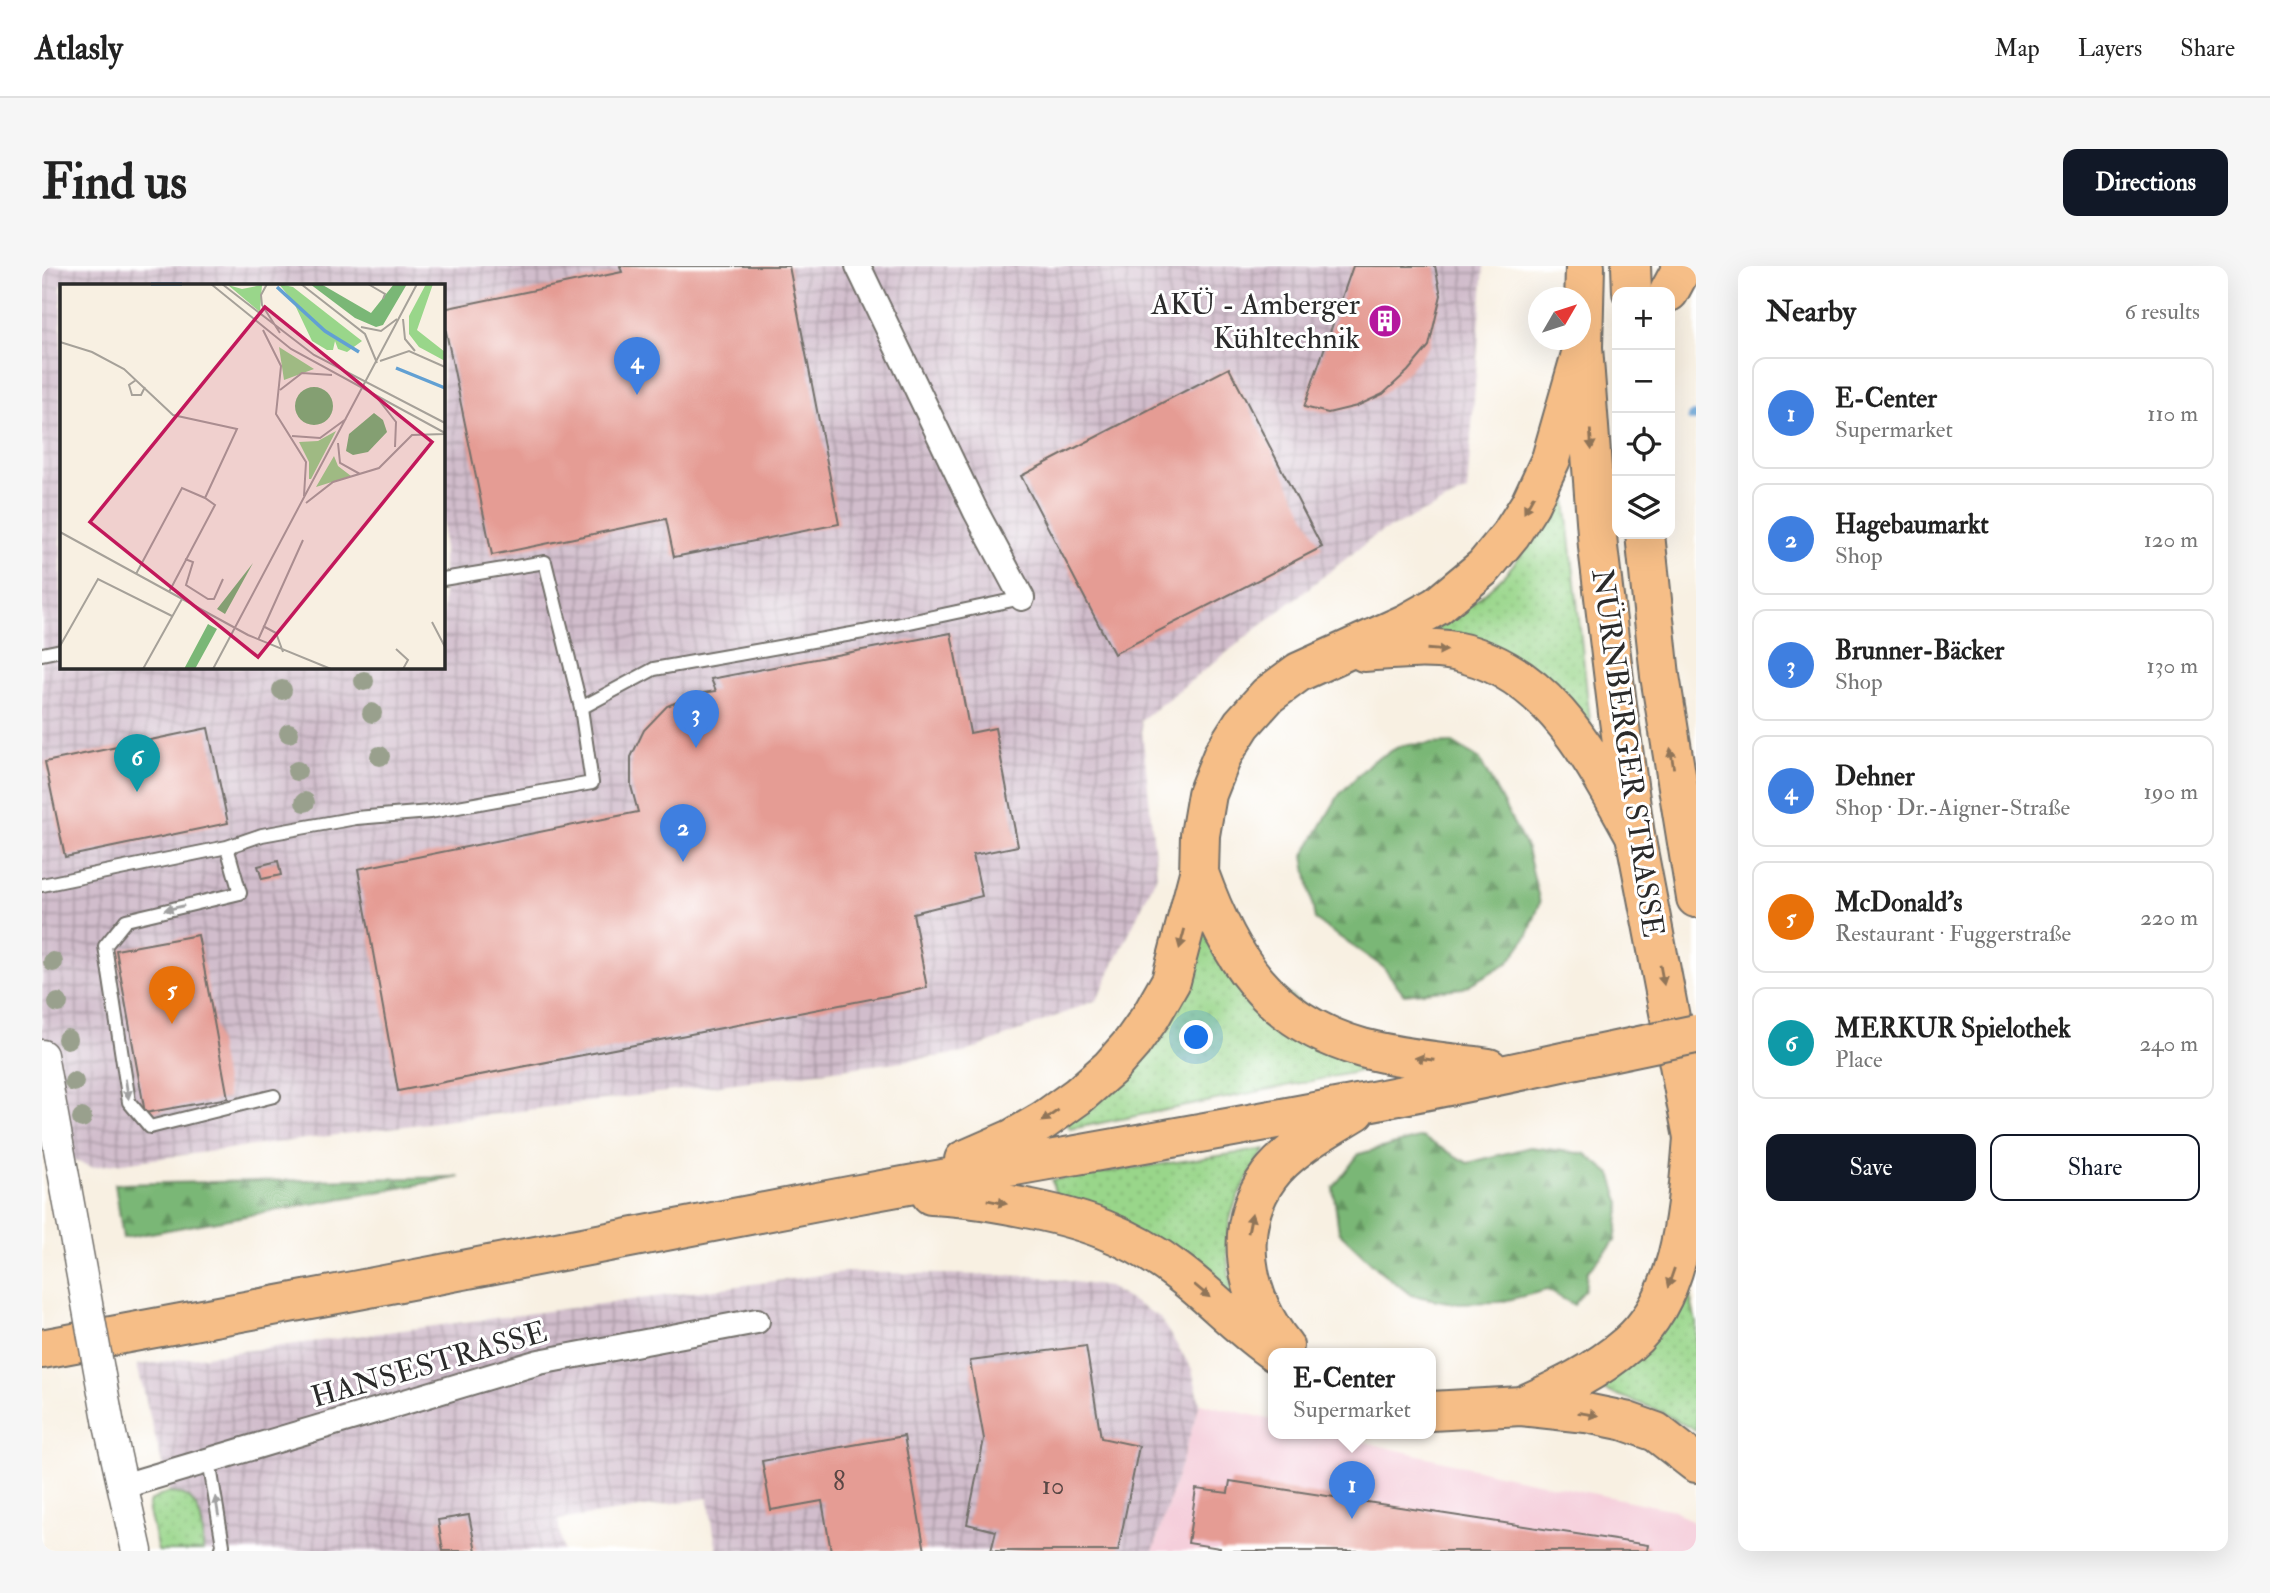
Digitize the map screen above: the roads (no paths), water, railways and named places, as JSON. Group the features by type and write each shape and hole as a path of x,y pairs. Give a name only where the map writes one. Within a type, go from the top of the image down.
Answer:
{"main road":[{"name":"NÜRNBERGER STRASSE","path":"1584,287 1585,266"},
{"path":"1631,266 1632,287"},
{"path":"1672,287 1682,266"},
{"path":"855,1195 963,1160 1012,1139 1078,1096 1110,1068 1132,1043 1171,981 1199,873 1200,835 1207,794 1223,754 1242,724 1268,695 1299,673 1344,654 1437,606 1484,567 1511,534 1530,504 1551,459 1582,350"},
{"name":"NÜRNBERGER STRASSE","path":"1521,1406 1602,1365 1630,1343 1655,1312 1668,1286 1678,1256 1694,1145 1635,835 1598,547 1583,350"},
{"name":"NÜRNBERGER STRASSE","path":"1646,539 1660,676 1696,898"},
{"path":"1344,654 1416,649 1454,651 1491,663 1530,686 1562,716 1592,758 1635,835"},
{"path":"1199,873 1228,944 1268,995 1297,1019 1324,1034 1362,1048 1517,1073"},
{"path":"42,1349 855,1195 1374,1101 1696,1034"},
{"path":"1286,1348 1258,1306 1247,1270 1246,1239 1254,1202 1270,1174 1291,1155 1319,1134 1374,1101"},
{"path":"855,1195 984,1199 1091,1223 1138,1244 1177,1270 1270,1348"},
{"path":"1436,1411 1521,1406 1586,1413 1625,1421 1656,1432 1696,1464"}],"street":[{"path":"858,266 976,512 1022,598"},
{"path":"42,1055 109,1425 137,1551"},
{"name":"HANSESTRASSE","path":"123,1486 539,1362 757,1321"}],"lane":[{"path":"42,885 227,847 275,832 356,818 430,812 592,783 581,708 545,562 444,579"},
{"path":"581,708 654,669 863,632 1022,598"},
{"path":"42,654 60,650"},
{"path":"227,847 240,893 126,920 104,946 129,1102 150,1127 274,1096"},
{"path":"209,1461 223,1545 221,1551"}],"place":[{"name":"AKÜ - Amberger Kühltechnik","path":"1385,321"},
{"name":"Dehner","path":"637,395"},
{"name":"Brunner-Bäcker","path":"696,748"},
{"name":"MERKUR Spielothek","path":"137,792"},
{"name":"Hagebaumarkt","path":"683,862"},
{"name":"McDonald's","path":"172,1024"},
{"name":"E-Center","path":"1352,1519"}]}
